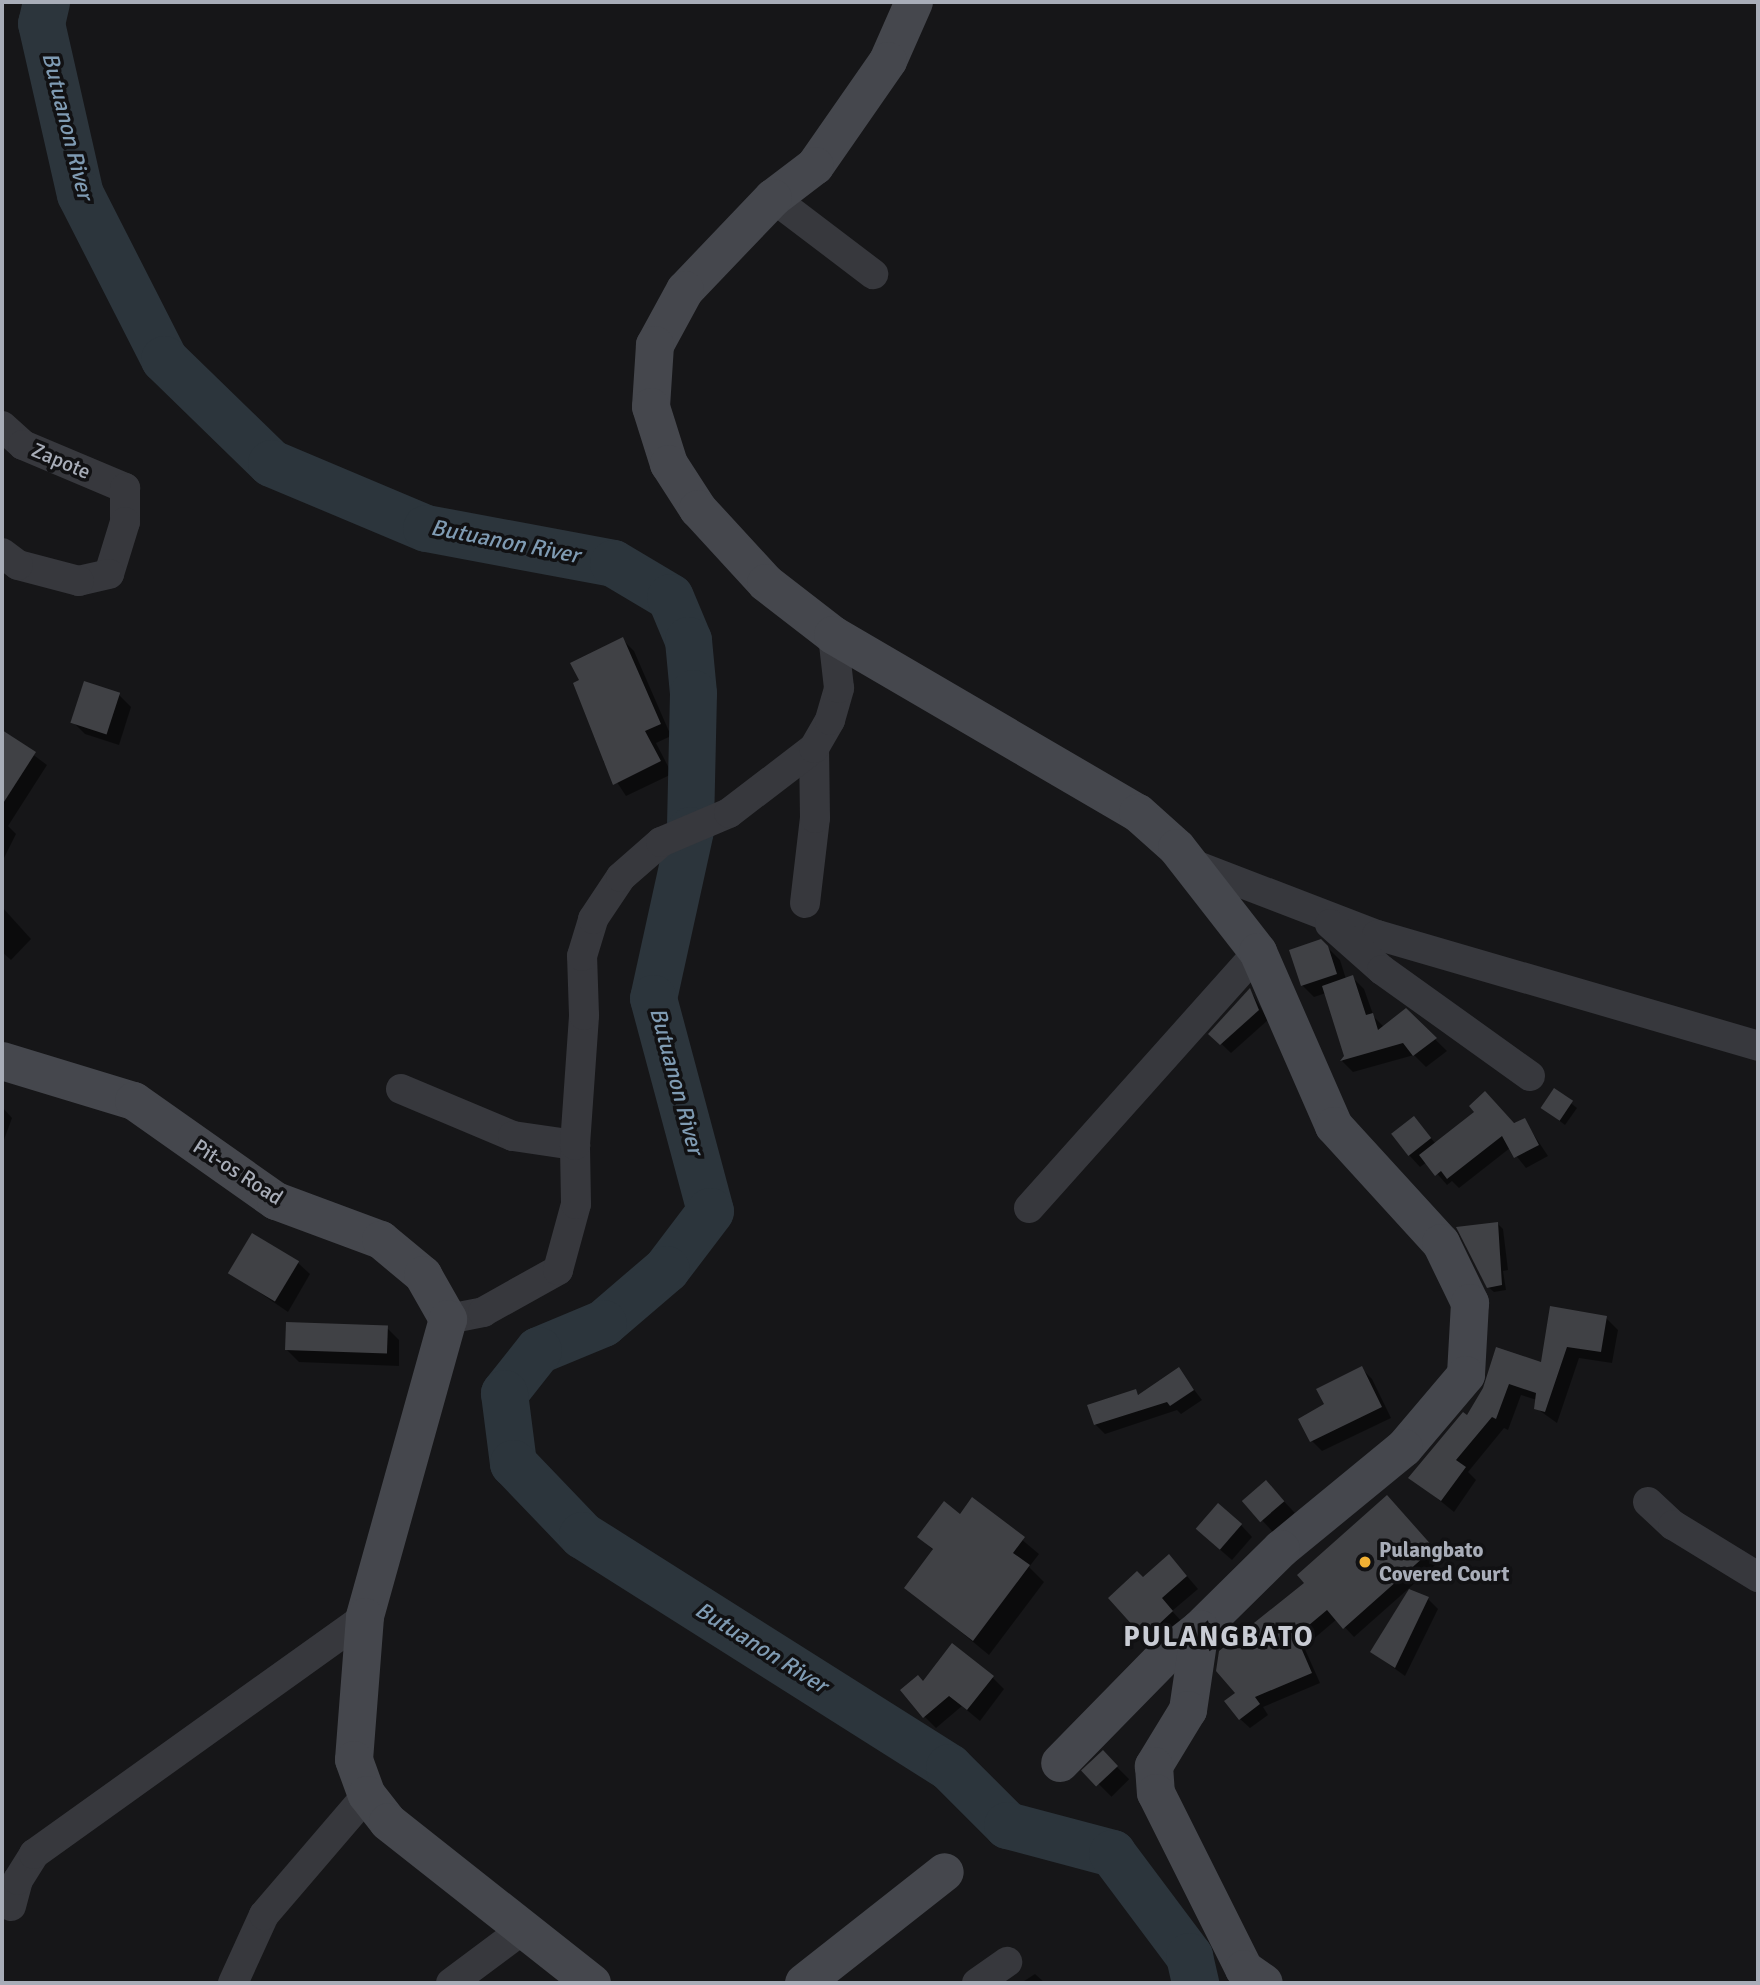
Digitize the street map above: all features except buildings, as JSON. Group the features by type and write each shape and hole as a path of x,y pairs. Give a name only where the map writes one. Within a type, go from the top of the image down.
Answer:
{"street":[{"path":"914,2 888,61 814,166 774,198 685,290 655,345 651,407 669,464 698,509 766,583 833,635 1138,813 1192,864 1258,952 1334,1126 1441,1243 1470,1303 1466,1375 1404,1448 1281,1549 1200,1629 1163,1658 1060,1763"},
{"path":"774,198 873,274"},
{"name":"Zapote","path":"2,426 23,445 125,488 125,522 109,574 79,581 18,565 2,553"},
{"path":"592,1983 388,1822 367,1795 354,1760 365,1617 448,1319 483,1312 558,1270 576,1204 575,1145 584,1015 582,956 593,919 621,877 661,842 729,813 814,748 830,720 839,688 833,635"},
{"path":"805,903 815,818 814,748"},
{"path":"1192,864 1377,934 1758,1046"},
{"path":"1318,912 1382,970 1530,1076"},
{"path":"1029,1208 1258,952"},
{"name":"Pit-os Road","path":"2,1061 134,1101 276,1201 381,1240 423,1275 448,1319"},
{"path":"401,1089 513,1136 575,1145"},
{"path":"1648,1502 1673,1525 1758,1577"},
{"path":"11,1906 18,1880 34,1854 365,1617"},
{"path":"1200,1629 1188,1710 1154,1766 1156,1793 1244,1969 1264,1983"},
{"path":"233,1983 264,1915 367,1795"},
{"path":"804,1983 945,1872"},
{"path":"451,1983 522,1930"},
{"path":"977,1983 1007,1962"}],"waterway":[{"name":"Butuanon River","path":"46,2 41,23 80,194 164,359 271,463 426,528 613,563 670,597 688,640 693,693 690,830 653,998 710,1211 666,1269 603,1323 538,1350 504,1393 513,1463 582,1535 949,1767 1007,1825 1112,1853 1189,1956 1195,1983"}],"place":[{"name":"Pulangbato Covered Court","path":"1365,1562"}],"district":[{"name":"PULANGBATO","path":"1219,1637"}]}
